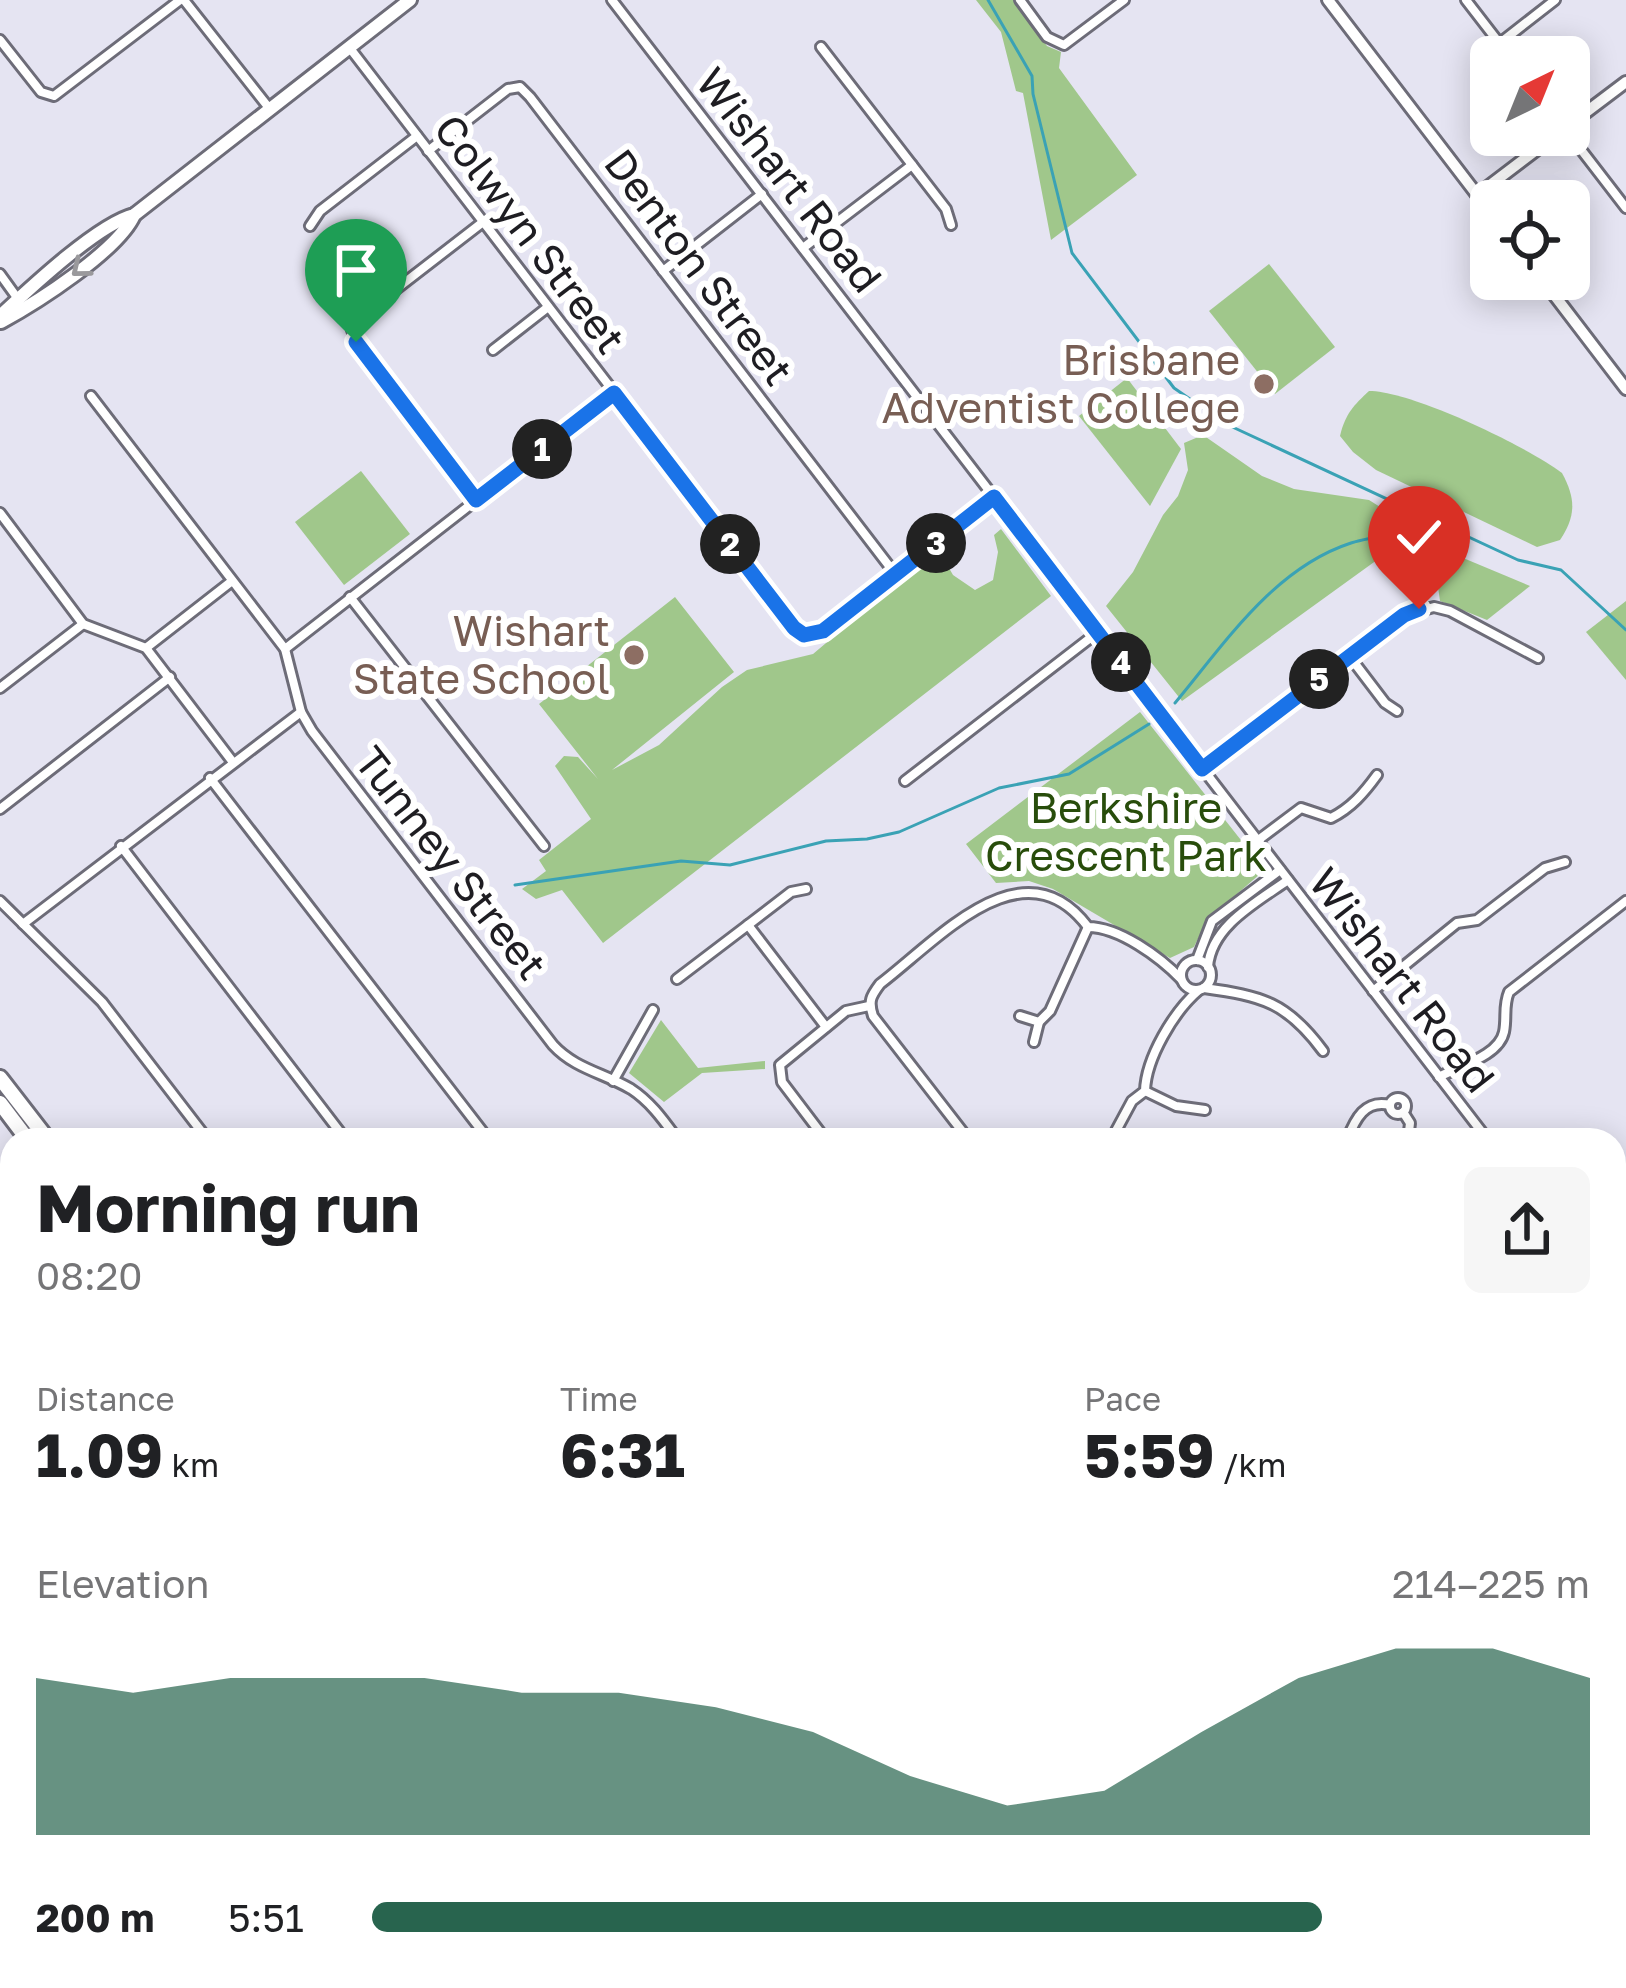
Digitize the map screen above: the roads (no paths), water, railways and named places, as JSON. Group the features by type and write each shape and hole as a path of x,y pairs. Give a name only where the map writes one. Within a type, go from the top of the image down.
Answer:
{"highway":[{"path":"0,1078 39,1128"},
{"path":"0,1103 19,1128"}],"main road":[{"path":"0,319 121,218 134,215 410,0"},
{"path":"1328,0 1470,186"},
{"path":"1590,112 1626,82"},
{"path":"1497,180 1528,156"},
{"path":"0,319 84,266 129,226 134,215"},
{"path":"1558,300 1626,389"}],"street":[{"path":"0,40 41,92 54,96 182,0 269,110"},
{"name":"Wishart Road","path":"612,0 1479,1128"},
{"path":"1020,0 1046,37 1064,45 1124,0"},
{"path":"1466,0 1494,36"},
{"path":"1509,36 1556,0"},
{"name":"Colwyn Street","path":"349,47 794,628 804,635 823,631 896,575"},
{"path":"821,47 946,209 951,225"},
{"name":"Denton Street","path":"428,151 508,89 520,87 896,575"},
{"path":"310,226 320,211 417,136"},
{"path":"1588,156 1626,208"},
{"path":"803,248 912,165"},
{"path":"663,271 762,194"},
{"path":"476,500 358,346 352,330 359,317 483,222"},
{"path":"0,274 19,299"},
{"path":"493,350 548,308"},
{"path":"91,396 285,649 614,393"},
{"path":"896,575 994,497"},
{"path":"0,513 83,624 146,648 232,761"},
{"path":"146,648 232,580"},
{"path":"350,597 544,846"},
{"path":"1202,769 1404,615 1434,607 1450,611 1538,658"},
{"path":"0,688 83,624"},
{"path":"905,781 1098,632"},
{"name":"Tunney Street","path":"285,649 301,712 311,731 553,1046 576,1065 647,1101 668,1128"},
{"path":"1349,657 1385,703 1397,711"},
{"path":"0,809 170,677"},
{"path":"23,924 301,712"},
{"path":"1257,841 1301,808 1331,818 1341,813 1377,776"},
{"path":"210,778 480,1128"},
{"path":"122,846 337,1128"},
{"path":"1373,991 1457,922 1477,920 1545,868 1565,862"},
{"path":"1166,963 1197,960 1212,921 1280,870"},
{"path":"1145,1091 1145,1075 1183,1004 1201,990 1210,972 1213,945 1238,916 1288,880"},
{"path":"677,979 791,892 806,889"},
{"path":"960,1128 872,1016 870,997 880,984 1001,895 1046,896 1077,913 1088,927"},
{"path":"0,901 102,1002 199,1128"},
{"path":"1439,1078 1496,1048 1504,1033 1509,992 1626,901"},
{"path":"748,925 826,1027"},
{"path":"1088,927 1103,927 1166,963 1182,982 1201,990 1278,1004 1323,1052"},
{"path":"1034,1042 1039,1022 1050,1011 1088,927"},
{"path":"1197,960 1225,991"},
{"path":"1183,1004 1186,964"},
{"path":"817,1128 778,1073 786,1058 846,1012 869,1006"},
{"path":"613,1081 653,1010"},
{"path":"1020,1016 1039,1022"},
{"path":"1145,1091 1177,1106 1205,1110"},
{"path":"1117,1128 1132,1101 1145,1091"},
{"path":"1353,1128 1360,1112 1378,1103 1390,1105 1395,1099 1402,1099 1406,1106 1403,1112 1409,1128"}],"waterway":[{"path":"988,0 1032,76 1072,253 1174,388 1226,424 1518,560 1561,570 1626,630"},
{"path":"1175,703 1253,610 1298,570 1351,543 1441,525"},
{"path":"515,885 681,861 730,865 826,841 899,832 999,788 1069,774 1149,724"}],"place":[{"name":"Brisbane Adventist College","path":"1264,384"},
{"name":"Wishart State School","path":"634,655"}],"park label":[{"name":"Berkshire Crescent Park","path":"1126,832"}]}
